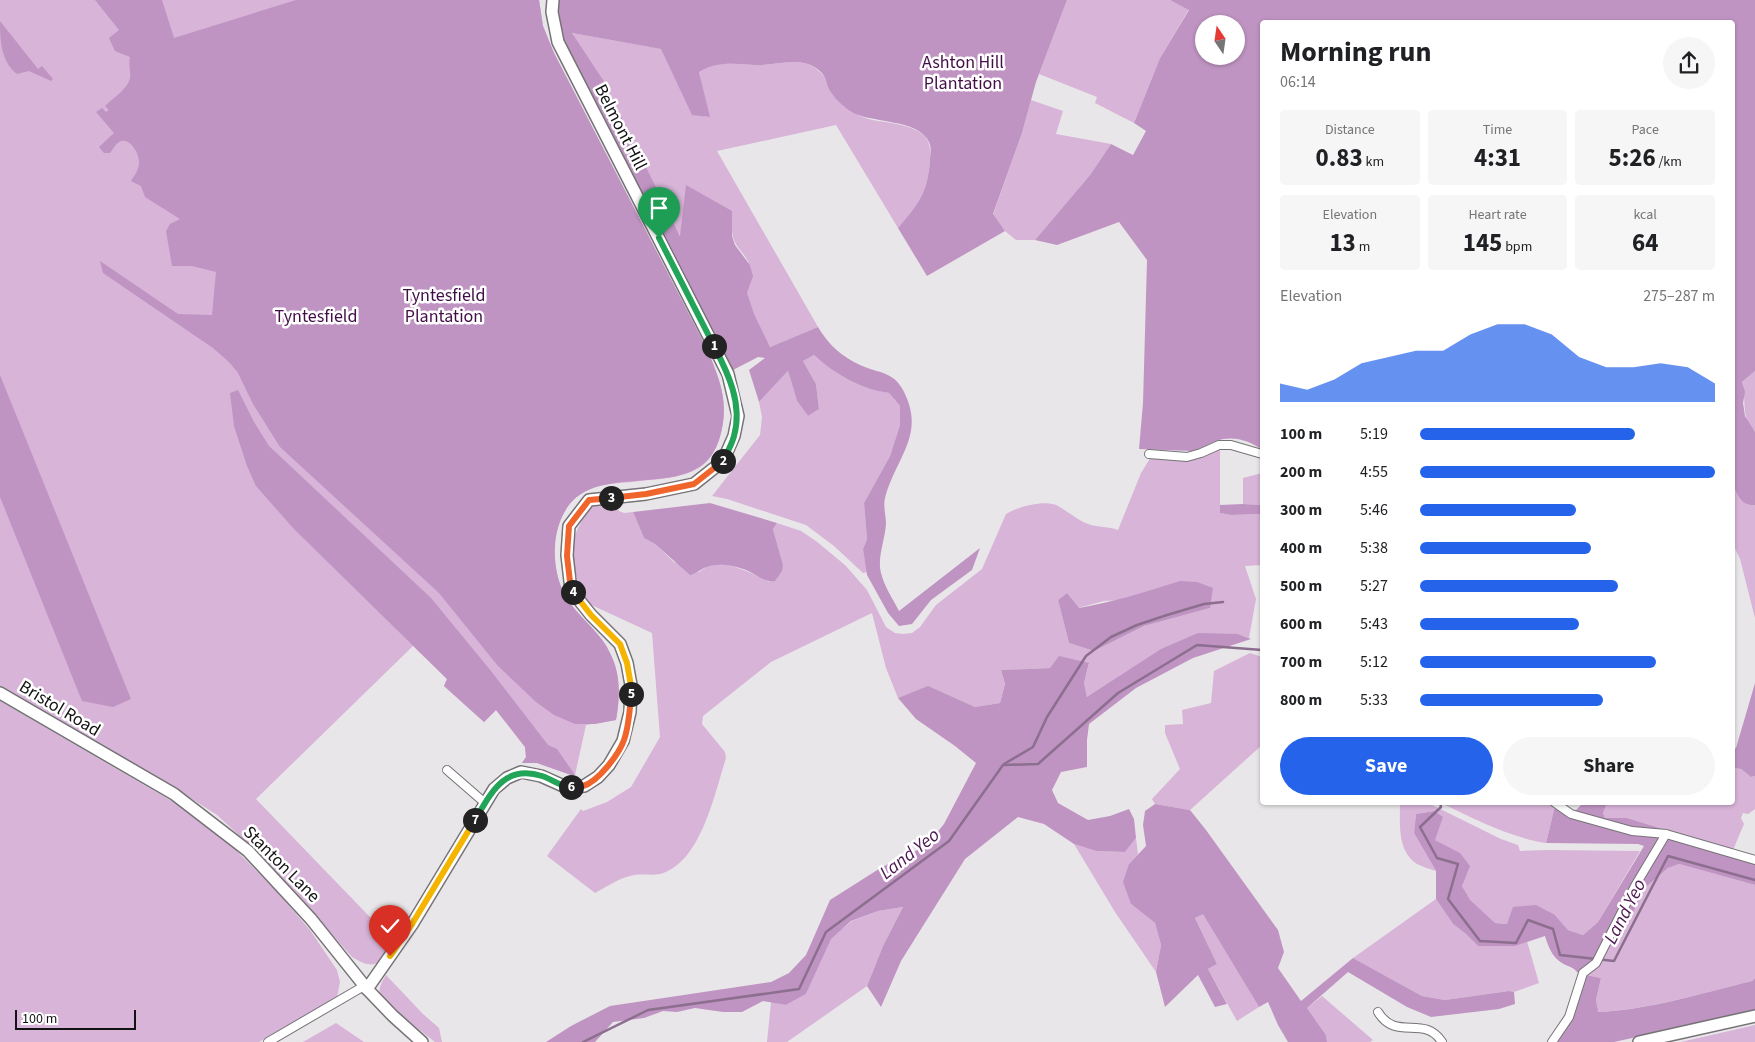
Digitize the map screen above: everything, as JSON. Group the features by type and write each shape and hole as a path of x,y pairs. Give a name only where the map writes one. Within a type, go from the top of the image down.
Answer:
{"main road":[{"name":"Belmont Hill","path":"365,988 413,923 494,789 507,778 521,772 541,776 568,788 584,786 598,777 609,765 623,741 630,712 631,686 627,663 620,644 591,615 571,590 567,556 569,526 589,500 646,494 694,484 723,461 734,436 738,416 728,374 558,42 552,12 553,0"},
{"name":"Bristol Road","path":"0,693 102,753"},
{"name":"Stanton Lane","path":"102,753 174,794 248,851 311,919 365,988 422,1042"},
{"path":"1639,1042 1755,1016"}],"street":[{"path":"1149,454 1186,457 1201,454 1219,445 1231,445 1260,453"},
{"path":"447,770 485,803"},
{"path":"1558,805 1572,814 1623,829 1666,834 1755,860"},
{"path":"1552,1042 1569,1017 1583,973 1597,960 1635,886 1666,834"},
{"path":"268,1042 365,988"},
{"path":"1378,1012 1388,1027 1398,1032 1427,1031 1438,1036 1442,1042"}],"green space":[{"name":"Tyntesfield","path":"0,0 539,0 543,26 554,53 712,361 720,383 724,416 719,440 714,452 706,463 693,471 678,476 591,488 579,494 570,504 563,515 556,534 555,561 561,588 580,616 597,633 606,646 614,661 619,686 616,720 586,725 575,775 537,763 522,763 526,757 525,747 496,710 484,722 444,686 447,679 413,646 256,799 394,942 377,963 367,964 352,957 264,858 217,815 128,760 93,742 0,686"},
{"name":"Tyntesfield Plantation","path":"95,0 162,0 174,38 296,0 539,0 543,26 554,53 707,349 720,383 724,405 724,416 719,440 707,460 690,472 668,478 620,482 598,487 578,496 564,513 556,534 556,571 564,593 570,603 602,639 614,661 619,686 616,720 595,724 575,724 554,715 536,702 498,666 439,593 280,447 253,404 238,373 230,363 213,348 103,273 100,261 178,314 212,315 216,272 192,266 172,266 166,231 170,224 180,219 145,197 141,186 131,181 139,166 138,156 134,148 125,141 118,143 110,153 104,153 99,147 114,133 96,112 102,108 106,112 109,110 105,106 129,82 130,57 115,51 109,38 119,30"},
{"name":"Ashton Hill Plantation","path":"557,0 1067,0 1036,82 1022,133 993,214 1005,231 927,276 898,228 917,205 927,182 931,149 929,142 923,134 904,125 869,118 850,111 833,95 821,72 814,67 800,62 762,65 723,64 703,70 699,72 710,117 692,115 661,49 572,33 603,80 680,236 686,185 732,211 732,236 735,245 750,265 753,276 747,293 754,314 770,347 818,327 826,339 841,354 853,362 886,374 901,386 910,409 912,422 906,447 885,498 886,524 880,561 884,583 899,611 980,548 972,570 931,600 912,624 899,626 888,613 867,575 863,549 867,539 864,503 890,456 900,425 900,406 889,393 868,388 849,380 814,355 803,361 816,384 819,409 808,416 797,401 788,371 759,402 749,370 765,358 758,357 733,370 564,41"},
{"path":"1067,0 1170,0 1189,9 1160,58 1134,123 1095,103 1097,97 1039,74"},
{"path":"1170,0 1755,0 1755,371 1742,382 1745,392 1743,403 1745,416 1755,432 1755,505 1743,502 1735,489 1735,20 1260,20 1260,449 1247,442 1223,439 1192,451 1139,449 1143,403 1147,260 1119,222 1057,245 1035,240 1090,175 1111,144 1133,155 1146,131 1134,123 1160,58 1189,10"},
{"path":"0,21 38,69 42,66 53,79 51,81 29,71 17,74 12,69 2,50"},
{"path":"572,33 662,49 692,114 709,117 699,72 705,69 722,64 762,65 792,62 800,62 814,67 824,76 833,95 842,104 862,117 909,127 925,136 930,146 930,161 927,182 921,198 898,228 836,125 717,151 818,327 770,347 756,321 748,300 747,289 752,274 748,261 736,245 732,229 681,237"},
{"path":"1031,100 1063,111 1056,134 1111,144 1090,175 1035,240 1016,240 1005,231 993,215 1022,133"},
{"path":"814,355 849,378 870,388 889,393 900,406 900,425 890,456 864,503 867,539 863,549 867,572 863,573 834,546 806,525 727,499 712,496 760,435 762,417 759,402 788,371 797,401 808,416 819,409 816,384 803,361"},
{"path":"1755,371 1755,432 1747,420 1742,382"},
{"path":"0,375 131,699 113,707 82,701 0,497"},
{"path":"238,390 269,446 431,598 548,745 557,749 575,775 537,763 522,763 526,757 525,747 496,710 484,722 444,686 447,679 293,528 256,486 247,466 234,426 230,393"},
{"path":"1220,447 1220,513 1231,515 1260,514 1260,565 1245,566 1256,599 1249,638 1238,634 1087,697 1084,683 1089,664 1001,670 1005,684 1000,703 975,707 928,687 898,698 886,668 872,613 771,662 703,716 702,724 725,752 726,758 711,807 696,842 674,868 660,874 626,877 595,893 547,856 581,809 583,811 607,802 631,787 660,737 652,633 585,602 578,581 573,560 574,540 591,506 614,501 619,511 624,513 633,512 644,538 655,544 674,562 699,572 708,566 732,566 769,582 783,565 773,529 777,523 801,531 845,565 867,590 886,627 895,633 903,634 912,633 920,627 936,605 982,569 1006,514 1017,509 1047,503 1058,506 1088,524 1118,530 1141,473 1151,457 1186,460","holes":["1067,593 1078,608 1104,601 1121,600 1210,608 1144,626 1094,651 1069,643 1058,600"]},
{"path":"1260,474 1260,505 1243,504 1243,478"},
{"path":"1735,489 1743,502 1755,505 1755,618 1740,559 1735,548"},
{"path":"710,503 777,523 773,529 783,565 782,571 775,581 764,579 732,566 721,565 711,566 690,575 655,544 644,538 633,512"},
{"path":"1220,505 1260,505 1260,514 1231,515 1220,513"},
{"path":"1180,581 1197,582 1213,588 1210,608 1144,626 1094,651 1069,643 1058,600 1067,593 1079,608 1104,603"},
{"path":"1198,633 1238,634 1251,639 1193,658 1136,688 1089,724 1087,767 1061,772 1052,790 1058,803 1088,820 1110,816 1129,809 1134,819 1136,838 1125,852 1096,851 1074,844 1044,824 1018,817 965,859 901,961 881,1007 867,986 883,946 903,907 878,911 851,921 831,939 806,994 786,1005 763,1001 742,1012 723,1012 695,1008 677,1012 663,1011 644,1018 613,1022 595,1042 546,1042 571,1026 610,1006 771,982 789,973 806,955 830,900 882,867 926,846 944,824 976,763 916,719 898,698 928,686 975,707 1000,703 1005,684 1001,670 1050,668 1059,656 1089,663 1084,683 1087,697 1161,649"},
{"path":"1250,653 1260,656 1260,747 1190,810 1155,804 1152,799 1180,769 1165,733 1165,725 1183,724 1182,710 1211,703 1214,671"},
{"path":"1755,683 1755,776 1751,777 1741,769 1735,768 1736,748"},
{"path":"0,701 180,806 231,845 277,892 310,930 337,970 340,982 337,997 259,1042 0,1042"},
{"path":"1735,768 1741,769 1751,777 1755,776 1755,809 1748,814 1743,813 1741,818 1744,824 1733,850 1627,818 1605,818 1603,813 1606,805 1735,805"},
{"path":"1155,804 1190,810 1206,830 1278,930 1284,952 1278,968 1301,1001 1353,958 1422,996 1445,1000 1509,991 1514,992 1515,1004 1499,1009 1431,1017 1407,1007 1348,972 1307,1008 1326,1035 1327,1042 1288,1042 1268,1002 1259,1007 1203,914 1195,918 1217,964 1208,969 1227,1004 1215,1007 1198,975 1165,1007 1156,972 1161,945 1155,923 1131,904 1123,882 1129,864 1146,846 1143,825 1145,811"},
{"path":"1400,805 1432,805 1501,839 1518,845 1520,851 1640,851 1598,922 1583,935 1568,930 1555,915 1507,924 1494,923 1469,900 1462,886 1459,853 1435,840 1434,811 1416,814 1414,833 1436,871 1417,864 1406,852 1401,836"},
{"path":"1445,805 1555,806 1546,843 1505,832"},
{"path":"1581,805 1606,805 1603,813 1605,818 1627,818 1755,857 1755,885 1679,864 1668,868 1647,886 1633,912 1602,958 1590,970 1578,973 1556,958 1545,936 1515,946 1478,946 1453,924 1436,899 1436,871 1414,833 1416,814 1434,811 1443,817 1435,840 1460,853 1470,866 1462,886 1470,900 1495,923 1507,924 1513,907 1536,905 1555,915 1568,930 1583,935 1598,922 1644,846 1638,844 1546,843 1555,806 1571,815"},
{"path":"1136,838 1138,854 1129,864 1131,904 1155,923 1161,945 1156,972 1115,912 1074,844 1096,851 1125,852"},
{"path":"1679,864 1755,885 1755,978 1752,981 1694,996 1636,1008 1597,1012 1596,1000 1601,978 1586,975 1633,912 1647,886 1668,868"},
{"path":"1436,899 1453,924 1478,946 1515,946 1527,941 1539,983 1514,992 1509,991 1445,1000 1422,996 1353,958"},
{"path":"903,907 883,946 867,986 787,1042 767,1042 771,1002 786,1005 806,994 831,938 852,921 878,911"},
{"path":"1203,913 1259,1007 1237,1021 1208,969 1217,964 1195,918"},
{"path":"386,975 439,1028 442,1042 435,1042 383,999 380,989"},
{"path":"1586,975 1601,978 1596,1000 1598,1012 1637,1008 1695,996 1752,981 1755,978 1755,1011 1614,1042 1556,1042 1573,1017"},
{"path":"1322,996 1373,1040 1370,1042 1327,1042 1326,1035 1307,1008"},
{"path":"336,1023 364,1042 303,1042"},
{"path":"1755,1025 1755,1042 1681,1042"}],"waterway":[{"path":"1004,764 1033,747 1047,717 1086,656 1111,637 1137,625 1167,615 1204,604 1223,602"},
{"name":"Land Yeo","path":"583,1042 648,1010 799,989 826,932 949,841 1003,765 1038,764 1118,693 1197,645 1260,650"},
{"name":"Land Yeo","path":"1441,805 1441,807 1420,827 1437,858 1458,864 1448,899 1480,941 1516,943 1528,920 1553,929 1560,955 1614,961 1668,856 1755,880"}],"route":[{"path":"390,956 413,923 494,789 507,778 521,772 541,776 568,788 584,786 598,777 609,765 623,741 630,712 631,686 627,663 620,644 591,615 571,590 567,556 569,526 589,500 646,494 694,484 723,461 734,436 738,416 728,374 659,238"}]}
